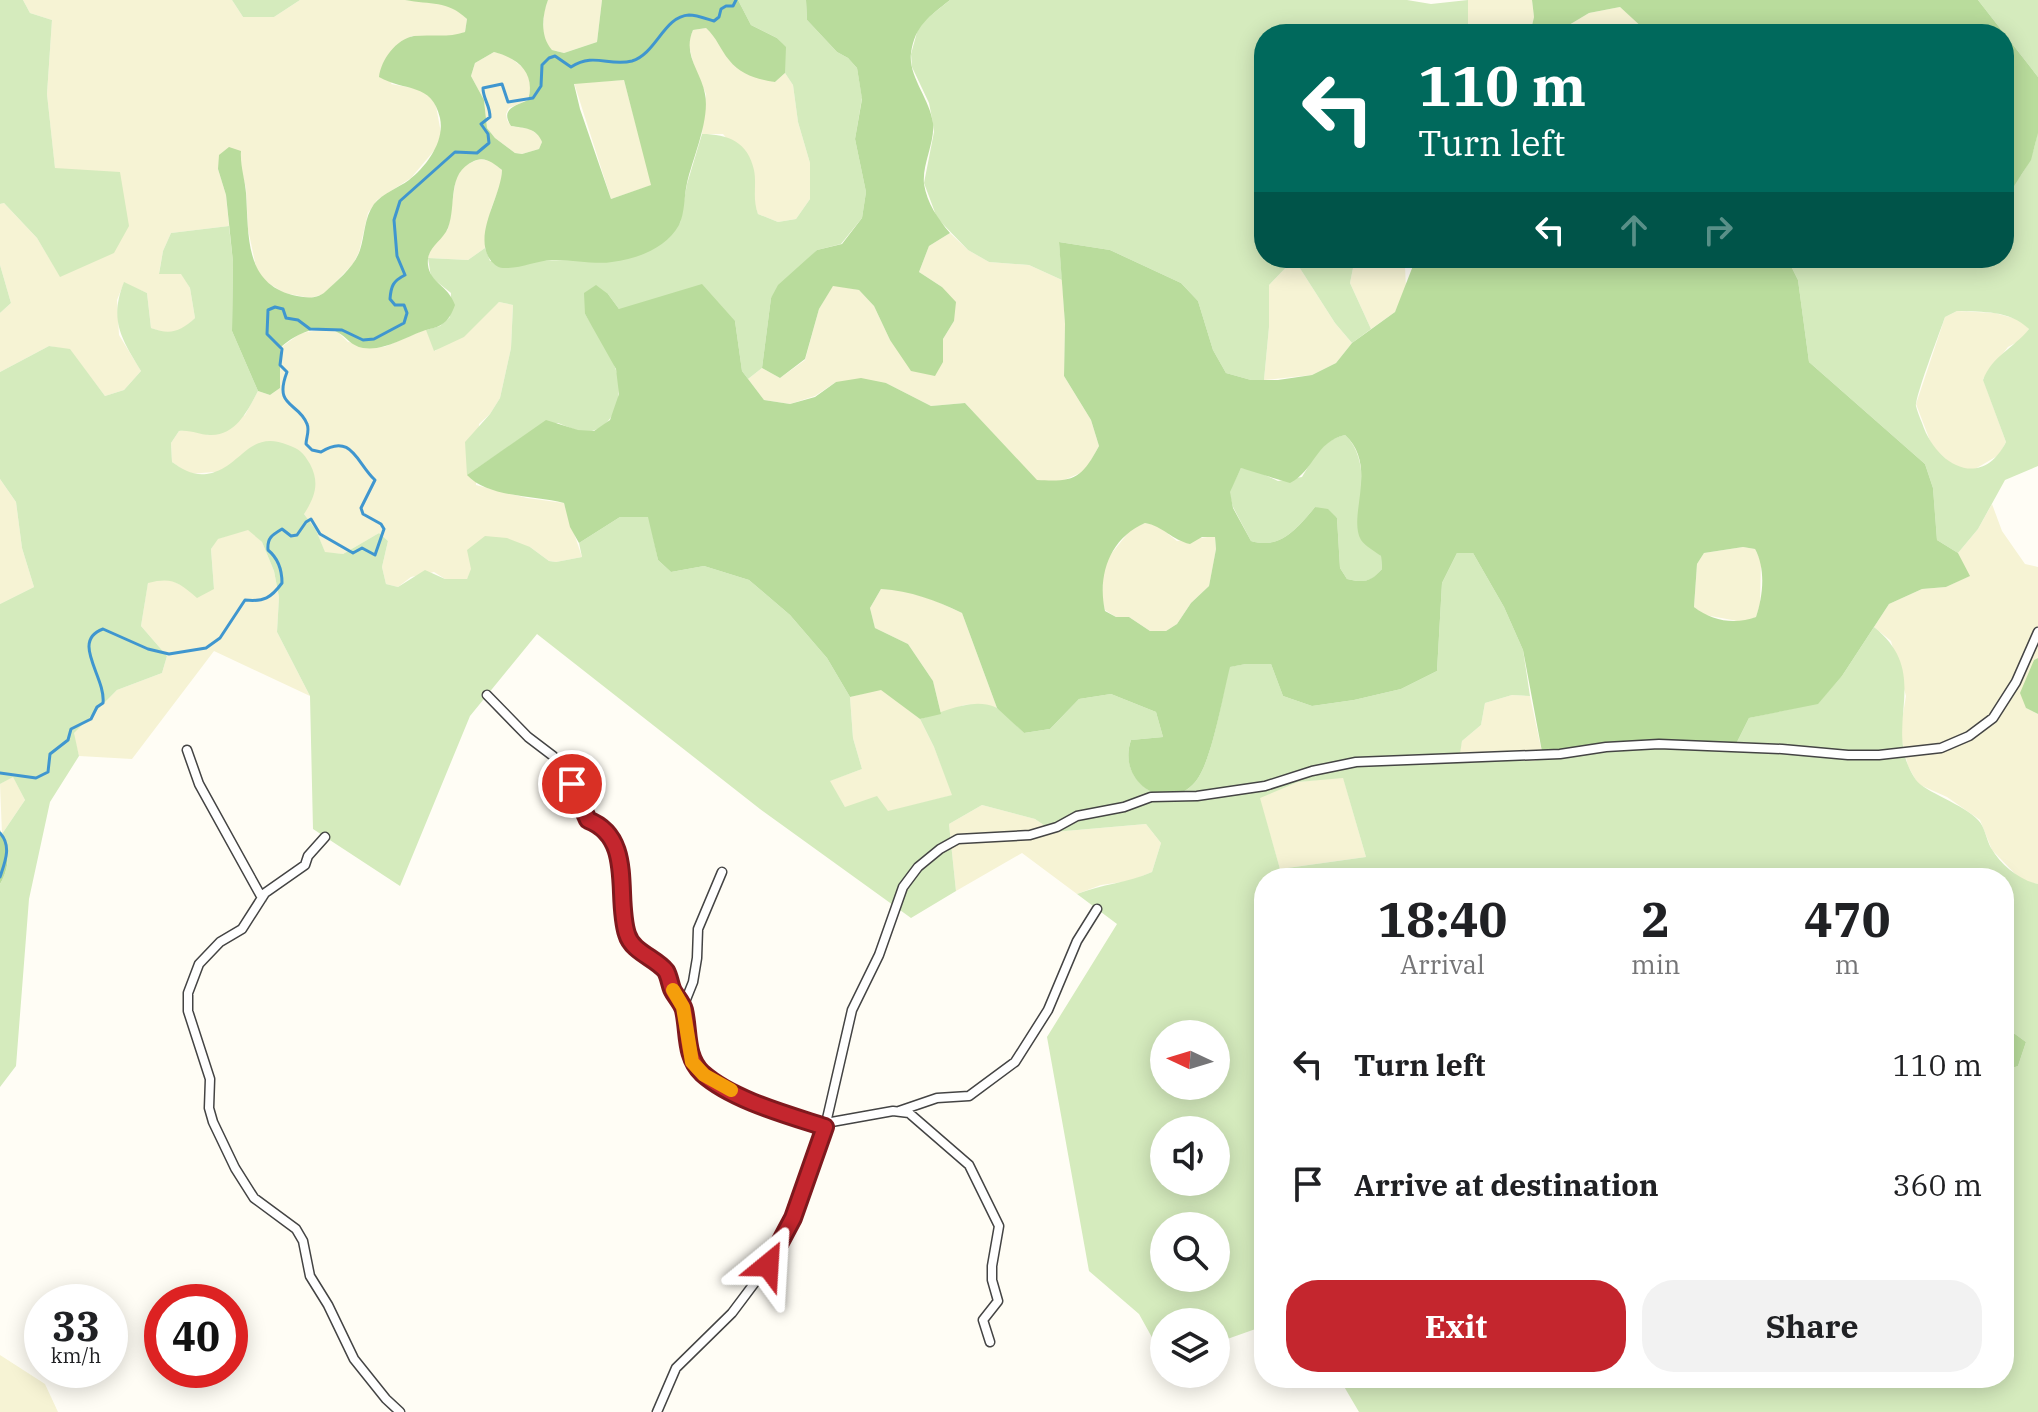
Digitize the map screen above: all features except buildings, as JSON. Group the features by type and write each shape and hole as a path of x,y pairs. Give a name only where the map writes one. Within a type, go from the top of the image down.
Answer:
{"street":[{"path":"657,1412 676,1368 732,1313 768,1265 793,1218 826,1125 852,1010 879,955 903,887 918,867 940,849 958,839 1030,835 1057,827 1077,816 1124,807 1151,797 1197,796 1265,786 1312,771 1356,762 1560,754 1659,744 1848,755 1941,748 1969,736 1993,718 2016,682 2038,632"},
{"path":"487,695 528,737 553,756 559,771 572,784 588,820 602,825 614,842 620,865 627,938 666,972 683,1007 692,1062 704,1075 771,1111 826,1125 876,1113 909,1113 969,1165 999,1226 992,1266 998,1301 983,1320 990,1342"},
{"path":"187,750 199,784 262,898"},
{"path":"325,837 308,856 305,865 265,893 242,929 220,942 199,964 188,993 188,1011 210,1079 209,1108 213,1122 245,1185 254,1198 296,1229 303,1241 310,1276 354,1359 400,1412"},
{"path":"683,1007 695,970 698,929 722,872"},
{"path":"898,1112 937,1098 969,1096 1015,1062 1048,1010 1077,941 1097,909"}],"shaded area":[{"path":"23,0 232,0 243,17 274,17 300,0 405,0 446,4 458,9 467,19 465,32 452,37 411,36 391,84 418,89 429,95 436,106 441,133 438,146 411,178 377,200 368,213 353,264 324,294 310,298 284,293 262,279 256,267 248,229 241,152 218,169 226,195 229,226 171,233 163,251 159,273 181,273 190,288 195,318 181,331 165,333 151,328 147,293 124,283 117,300 119,335 141,371 124,390 105,396 70,350 49,346 0,372 0,313 11,303 0,265 0,204 4,203 37,238 60,276 55,169 47,94 52,20 30,13"},
{"path":"548,0 602,0 597,42 564,53 547,46 543,32"},
{"path":"1468,0 1532,0 1532,24 1468,24"},
{"path":"1620,7 1639,24 1571,24 1589,13"},
{"path":"706,28 716,37 729,60 775,82 785,73 793,85 798,122 810,163 810,199 796,219 778,222 758,214 753,200 754,172 723,134 702,134 706,94 695,70 688,42 693,30"},
{"path":"494,52 507,55 527,71 531,85 528,100 509,108 506,114 511,126 530,129 540,136 542,142 539,149 515,153 487,128 484,100 471,76 475,63"},
{"path":"624,80 652,185 611,199 574,83"},
{"path":"479,159 491,161 502,170 501,183 491,209 485,248 468,260 428,258 431,248 448,229 456,178 464,166"},
{"path":"950,233 968,250 989,262 1029,265 1062,280 1064,376 1091,420 1099,446 1085,471 1062,481 1037,481 965,403 931,406 886,383 836,382 815,396 790,404 764,400 748,379 762,368 780,378 805,360 819,309 833,285 859,290 874,306 890,340 943,362 943,339 954,321 942,287 919,272 929,246"},
{"path":"1285,268 1300,268 1335,323 1352,343 1336,363 1312,375 1264,380 1269,285"},
{"path":"1353,268 1405,268 1406,288 1395,312 1371,329 1350,283"},
{"path":"499,302 513,305 511,348 500,398 479,424 476,485 527,498 564,503 582,557 549,561 530,547 472,569 467,579 445,579 434,572 411,577 398,587 386,584 382,567 388,541 379,533 343,554 325,553 316,530 304,514 214,472 189,474 172,462 171,443 179,431 193,429 208,435 245,415 258,391 270,395 280,388 280,348 301,333 326,329 338,332 348,342 384,347 426,329 435,351"},
{"path":"1957,311 1995,313 2020,320 2029,329 2021,340 2008,347 1983,379 2006,442 1999,455 1975,469 1963,470 1951,464 1932,446 1916,404 1945,317"},
{"path":"0,479 16,502 22,548 34,587 0,604"},
{"path":"1992,504 2002,531 2025,564 2038,567 2038,658 2034,660 2026,708 2038,714 2038,884 2022,881 2014,873 2014,868 2009,868 1992,850 1980,820 1947,797 1918,784 1908,766 1900,732 1906,696 1891,641 1874,627 1889,604 1922,589 1946,587 1969,576 1958,553 1978,529"},
{"path":"1145,523 1157,525 1177,541 1215,536 1216,549 1209,586 1191,603 1177,624 1166,631 1150,631 1129,617 1116,617 1105,610 1102,598 1103,571 1107,559 1132,528"},
{"path":"248,529 262,542 274,571 279,597 277,632 310,696 214,651 132,759 79,756 73,733 96,710 117,690 162,673 167,656 141,626 148,582 167,578 185,587 214,589 211,549 217,539"},
{"path":"1743,547 1755,549 1761,561 1760,604 1756,617 1743,622 1705,615 1694,607 1697,564 1704,553"},
{"path":"881,589 903,590 962,613 997,708 964,705 941,714 933,681 908,644 875,628 870,608"},
{"path":"881,689 920,719 953,795 887,812 845,807 829,781 862,769 853,738 850,697"},
{"path":"1512,695 1530,696 1543,757 1535,761 1458,760 1462,741 1481,725 1485,703"},
{"path":"13,776 25,800 2,834 0,784"},
{"path":"1343,777 1366,857 1280,868 1259,797 1298,782"},
{"path":"982,805 1035,819 1054,832 1146,824 1161,843 1152,872 1130,881 1101,885 1077,894 1022,853 956,891 949,824"},
{"path":"0,1355 24,1370 24,1388 47,1388 58,1412 0,1412"}],"green space":[{"path":"0,0 23,0 30,13 52,20 47,94 55,168 120,172 129,226 114,253 60,277 37,238 4,203 0,204"},
{"path":"232,0 300,0 274,17 243,17"},
{"path":"405,0 548,0 543,19 545,39 552,50 564,53 597,42 602,0 738,0 751,25 777,38 786,47 785,73 775,82 750,76 734,65 706,28 693,30 691,55 703,86 706,104 682,215 679,225 667,240 632,258 605,263 552,260 515,267 497,266 489,258 485,237 502,170 485,160 465,166 456,181 448,228 428,259 429,271 455,305 446,321 379,348 355,345 330,329 306,332 280,348 280,388 270,395 258,391 232,331 233,262 226,195 218,169 219,155 229,147 241,151 249,242 258,270 280,290 297,296 319,296 325,292 358,256 368,215 374,204 422,168 440,135 440,118 431,99 424,93 379,77 390,51 401,41 414,36 465,32 467,19 445,6","holes":["494,52 511,58 527,75 528,100 510,109 507,116 511,126 537,134 542,142 539,149 515,153 487,128 484,100 471,76 475,63","624,80 651,185 611,199 574,84"]},
{"path":"738,0 806,0 807,20 857,68 862,98 855,139 866,192 862,218 841,244 817,250 771,298 762,368 748,379 742,371 735,321 619,309 608,294 585,314 610,355 618,378 617,404 609,420 603,426 586,432 558,423 530,432 467,475 465,442 500,398 511,348 513,305 499,302 464,337 434,351 426,330 440,326 450,317 451,293 431,277 428,258 468,260 485,248 490,261 582,260 680,223 687,184 702,134 728,138 747,153 754,170 758,214 778,222 796,219 810,199 810,163 798,122 793,85 785,73 785,47 777,38 751,25"},
{"path":"806,0 950,0 920,28 911,53 913,70 933,123 924,176 925,191 950,233 929,246 919,272 942,287 956,302 954,321 943,339 943,362 935,376 911,371 890,340 874,306 859,290 833,286 819,309 805,359 780,378 762,368 771,298 778,285 817,250 842,244 862,218 866,192 855,139 862,99 857,68 807,20"},
{"path":"950,0 1407,0 1431,4 1468,0 1468,24 1254,24 1254,268 1285,268 1269,285 1264,380 1226,373 1213,350 1198,301 1181,283 1110,250 1059,242 1062,280 1029,265 989,262 968,250 937,218 924,183 934,132 929,103 912,67 911,54 919,25"},
{"path":"1532,0 1978,0 1997,24 1638,24 1620,7 1589,13 1571,24 1532,24"},
{"path":"1978,0 2038,0 2038,77 2014,46 2014,24 1997,24"},
{"path":"2014,46 2038,77 2038,133 2031,160 2014,186"},
{"path":"2038,128 2038,466 2005,480 1978,529 1958,553 1937,540 1933,488 1925,464 1809,362 1798,280 1792,268 2014,268 2014,184 2031,156","holes":["1957,311 1986,312 2013,318 2029,329 1998,358 1983,380 2006,442 1996,457 1984,466 1972,469 1960,467 1938,451 1916,406 1945,317"]},
{"path":"229,226 233,262 232,331 258,391 240,420 227,431 210,435 179,431 171,443 172,462 190,472 206,474 222,469 247,450 264,442 275,441 295,448 310,464 315,477 315,490 304,514 316,530 325,552 343,554 379,533 388,541 382,567 386,584 398,587 425,570 445,579 467,579 471,569 467,550 485,536 507,538 556,562 582,557 579,543 620,517 649,517 658,560 671,572 704,566 749,580 790,615 827,658 850,697 853,738 862,769 830,781 845,807 877,796 888,811 952,795 920,719 957,707 986,704 1002,712 1024,733 1050,729 1079,699 1111,694 1156,712 1163,737 1131,740 1128,756 1138,781 1160,794 1172,795 1185,791 1196,781 1207,759 1229,667 1271,664 1283,696 1312,706 1401,689 1437,671 1442,583 1457,553 1473,553 1504,607 1523,650 1530,696 1512,695 1485,703 1481,725 1462,741 1459,760 1535,761 1543,757 1684,742 1736,744 1749,718 1818,703 1842,676 1874,627 1892,645 1901,664 1904,683 1902,740 1906,760 1916,780 1972,814 1984,830 1991,848 2008,868 1287,868 1366,857 1343,778 1298,782 1260,798 1280,868 1254,868 1254,1330 1230,1338 1230,1308 1150,1308 1150,1334 1139,1314 1089,1271 1047,1037 1117,924 1077,894 1152,872 1161,843 1146,824 1054,832 1035,819 982,805 949,824 956,891 911,918 760,809 537,634 470,716 400,886 313,829 310,696 277,632 279,597 274,571 262,542 248,530 218,539 211,549 214,589 197,598 174,582 148,583 141,626 167,656 162,673 117,690 74,733 79,756 50,802 29,899 16,1066 0,1087 0,884 8,859 2,834 25,800 13,777 0,784 0,604 34,587 22,548 16,502 0,479 0,372 49,346 70,349 105,396 124,390 141,371 119,328 118,307 124,282 147,293 151,328 174,331 195,318 190,288 181,274 159,274 163,251 171,233"},
{"path":"1059,242 1110,250 1181,283 1198,301 1213,350 1226,373 1251,380 1312,375 1336,363 1352,343 1395,312 1412,268 1792,268 1798,280 1809,362 1925,464 1933,488 1937,540 1958,553 1970,576 1946,587 1922,589 1889,604 1842,676 1818,704 1749,718 1736,744 1684,742 1543,757 1523,650 1504,607 1473,553 1457,553 1442,583 1437,671 1401,689 1312,706 1283,696 1271,664 1230,667 1202,771 1185,791 1160,795 1138,781 1131,770 1128,756 1131,740 1163,737 1156,712 1111,694 1079,699 1050,729 1024,733 997,708 962,613 952,608 913,594 881,589 870,608 875,628 908,644 933,681 941,714 920,719 881,690 850,697 827,658 790,615 749,580 704,566 671,572 658,560 648,517 620,517 579,543 570,527 564,503 499,492 467,475 546,420 578,430 594,431 610,420 619,394 616,369 585,314 584,293 596,285 608,294 619,309 702,284 735,321 742,371 764,400 790,404 815,397 836,382 861,378 886,383 931,406 965,403 1037,480 1076,476 1087,466 1099,446 1091,420 1064,376 1065,324","holes":["1345,435 1355,447 1361,476 1358,530 1361,540 1381,556 1382,569 1374,577 1362,581 1347,579 1340,568 1337,518 1328,509 1315,507 1280,540 1251,541 1233,508 1230,492 1241,468 1290,483 1335,439","1145,523 1190,544 1202,537 1215,537 1216,549 1209,586 1191,603 1177,624 1166,631 1150,631 1129,617 1116,617 1105,611 1103,584 1109,559 1123,538","1743,547 1755,549 1761,565 1762,583 1756,617 1740,621 1724,620 1708,616 1694,607 1697,564 1704,553"]},
{"path":"0,265 11,303 0,313"},
{"path":"1300,268 1353,268 1350,283 1371,329 1352,343 1335,323"},
{"path":"1345,435 1358,454 1362,478 1358,527 1381,556 1382,569 1375,577 1362,581 1347,579 1340,568 1337,518 1315,507 1280,540 1251,541 1233,507 1229,492 1241,468 1254,470 1278,481 1302,477 1324,445"},
{"path":"2038,658 2038,714 2026,708 2020,693 2034,660"},
{"path":"0,830 8,857 0,884"},
{"path":"2014,873 2038,884 2038,1412 1359,1412 1345,1388 2014,1388 2014,1067 2018,1066 2026,1042 2014,1033"},
{"path":"2014,1033 2026,1042 2018,1066 2014,1067"}],"waterway":[{"path":"0,773 36,778 48,772 50,754 68,740 71,729 91,719 103,703 103,693 89,651 94,635 103,629 148,649 169,654 206,648 220,638 245,600 266,598 282,583 279,565 268,550 271,537 282,529 291,536 297,535 311,519 320,534 353,553 362,548 375,555 384,529 363,514 361,508 375,480 347,448 331,447 321,452 312,450 306,444 307,424 283,392 287,372 280,365 282,349 267,334 268,310 275,307 283,309 286,318 298,320 310,329 342,330 363,340 374,339 404,323 407,313 404,305 395,305 390,299 393,284 405,275 397,256 394,220 400,201 455,152 477,153 489,143 488,134 481,124 490,117 483,88 502,84 508,102 533,98 541,86 542,65 549,58 555,56 571,67 594,60 632,61 648,51 666,28 680,17 692,15 714,21 721,9 733,6 736,0"},
{"path":"0,833 7,849 0,877"}],"slow traffic":[{"path":"673,990 683,1007 692,1062 704,1075 731,1090"}],"route":[{"path":"572,784 588,820 602,825 614,842 620,865 627,938 666,972 683,1007 692,1062 704,1075 771,1111 825,1127 793,1218 768,1265"}]}
